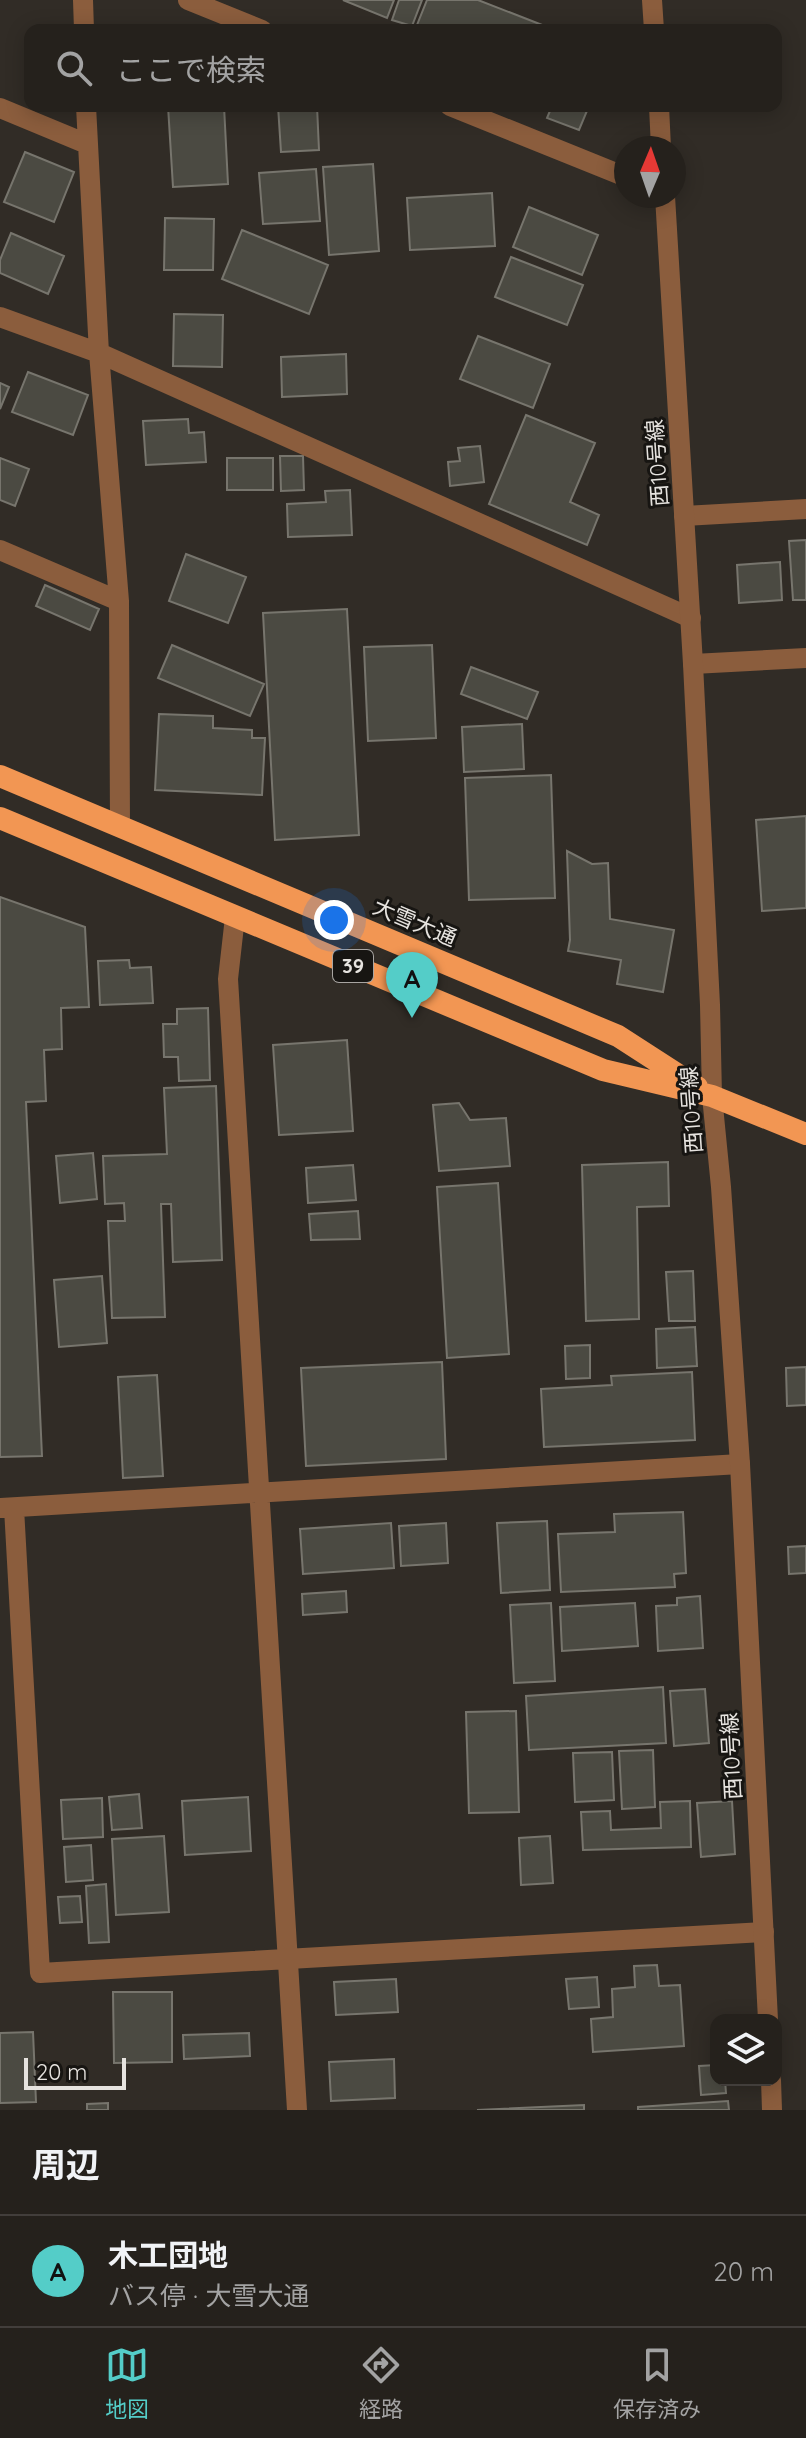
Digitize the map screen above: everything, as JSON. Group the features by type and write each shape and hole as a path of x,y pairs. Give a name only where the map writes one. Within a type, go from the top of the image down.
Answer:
{"highway":[{"name":"大雪大通","path":"0,776 618,1036 712,1096"},
{"name":"大雪大通","path":"0,818 603,1070 712,1096 806,1134"}],"street":[{"path":"83,0 84,24"},
{"path":"188,0 247,24"},
{"path":"652,0 654,24"},
{"path":"0,108 87,144"},
{"path":"86,112 99,353 119,601 120,827"},
{"path":"465,112 614,172"},
{"path":"659,112 660,136"},
{"name":"西10号線","path":"666,208 691,618 712,1096 740,1464 768,2014"},
{"path":"0,317 99,353 691,618"},
{"path":"684,516 806,509"},
{"path":"0,550 119,601"},
{"path":"693,664 806,658"},
{"path":"235,917 228,979 297,2110"},
{"path":"740,1464 7,1508 40,1973 764,1932"},
{"path":"771,2086 772,2110"}],"building":[{"path":"343,0 394,0 387,18"},
{"path":"399,0 422,0 413,24 392,20"},
{"path":"427,0 478,0 540,24 417,24"},
{"path":"168,112 224,112 228,184 173,187"},
{"path":"278,112 317,112 319,150 281,152"},
{"path":"550,112 586,112 579,130 547,118"},
{"path":"25,152 74,172 54,222 4,202"},
{"path":"373,164 379,251 329,255 323,167"},
{"path":"316,169 320,221 263,224 259,173"},
{"path":"492,193 495,246 410,250 407,198"},
{"path":"529,207 598,235 582,275 513,247"},
{"path":"165,218 214,219 213,270 164,270"},
{"path":"242,230 328,265 309,314 222,279"},
{"path":"11,233 64,256 48,294 0,273 0,260"},
{"path":"511,257 583,285 567,325 495,297"},
{"path":"174,314 223,315 222,367 173,366"},
{"path":"478,336 550,364 533,408 460,379"},
{"path":"346,354 347,394 282,397 281,357"},
{"path":"28,372 88,395 73,435 12,412"},
{"path":"0,383 9,387 0,409"},
{"path":"526,415 595,443 570,502 599,515 587,545 489,504"},
{"path":"188,419 189,433 204,432 206,462 146,465 143,421"},
{"path":"480,446 484,482 450,486 448,462 460,461 458,448"},
{"path":"280,456 303,456 304,490 281,491"},
{"path":"0,458 29,469 15,506 0,500"},
{"path":"227,458 273,458 273,490 227,490"},
{"path":"350,490 352,535 288,537 287,504 326,502 325,491"},
{"path":"806,540 806,600 793,600 789,541"},
{"path":"186,554 246,577 228,623 169,601"},
{"path":"780,562 782,600 739,603 737,565"},
{"path":"45,585 99,609 90,630 36,606"},
{"path":"347,609 359,835 275,840 263,613"},
{"path":"172,645 264,684 250,716 158,678"},
{"path":"432,645 436,738 368,741 364,647"},
{"path":"471,667 538,692 527,719 461,694"},
{"path":"159,714 213,716 213,728 252,730 252,738 265,738 262,795 155,790"},
{"path":"522,724 524,769 464,772 462,727"},
{"path":"551,775 555,898 469,900 465,778"},
{"path":"806,816 806,908 762,911 756,820"},
{"path":"567,851 592,864 608,863 610,919 674,930 663,992 617,984 621,960 568,951"},
{"path":"0,897 85,927 89,1007 61,1008 62,1049 44,1050 46,1101 26,1102 42,1456 0,1457"},
{"path":"129,960 130,968 151,967 153,1003 100,1005 98,961"},
{"path":"208,1008 210,1080 179,1081 178,1057 164,1057 163,1024 177,1024 177,1009"},
{"path":"347,1040 353,1131 279,1135 273,1045"},
{"path":"216,1086 222,1260 173,1262 171,1204 161,1204 165,1317 112,1318 108,1221 125,1221 124,1203 105,1204 103,1156 167,1154 164,1088"},
{"path":"459,1103 470,1120 506,1118 510,1166 439,1171 433,1105"},
{"path":"93,1153 97,1199 60,1203 56,1156"},
{"path":"668,1162 669,1206 637,1207 639,1319 586,1321 582,1165"},
{"path":"353,1165 356,1200 308,1203 306,1168"},
{"path":"498,1183 509,1354 447,1358 437,1187"},
{"path":"358,1211 360,1239 311,1240 309,1214"},
{"path":"693,1271 695,1321 669,1321 666,1272"},
{"path":"102,1276 107,1343 59,1347 54,1280"},
{"path":"695,1327 697,1366 657,1368 656,1329"},
{"path":"590,1345 590,1378 566,1379 565,1346"},
{"path":"442,1362 446,1459 306,1466 301,1368"},
{"path":"806,1367 806,1405 787,1406 786,1368"},
{"path":"692,1372 695,1440 544,1447 541,1389 612,1385 611,1376"},
{"path":"157,1375 163,1476 123,1478 118,1377"},
{"path":"683,1512 686,1573 674,1574 675,1587 561,1592 558,1534 615,1532 614,1514"},
{"path":"547,1521 550,1590 501,1593 497,1523"},
{"path":"391,1523 394,1568 303,1574 300,1529"},
{"path":"446,1523 448,1563 401,1566 399,1526"},
{"path":"806,1546 806,1573 789,1574 788,1547"},
{"path":"346,1591 347,1612 303,1615 302,1594"},
{"path":"700,1596 703,1648 658,1651 656,1606 677,1605 677,1598"},
{"path":"551,1603 555,1681 514,1683 510,1605"},
{"path":"635,1603 638,1646 562,1651 560,1607"},
{"path":"663,1687 666,1743 529,1750 526,1696"},
{"path":"705,1689 709,1743 674,1746 670,1691"},
{"path":"516,1711 519,1812 469,1813 466,1712"},
{"path":"653,1750 655,1807 622,1809 619,1751"},
{"path":"612,1752 614,1800 575,1802 573,1753"},
{"path":"139,1794 142,1828 112,1830 109,1797"},
{"path":"248,1797 251,1851 185,1855 182,1801"},
{"path":"102,1798 103,1837 63,1839 61,1800"},
{"path":"690,1801 691,1847 583,1850 581,1812 610,1811 611,1830 661,1828 660,1802"},
{"path":"732,1801 735,1854 701,1857 697,1803"},
{"path":"164,1836 169,1912 116,1915 112,1839"},
{"path":"550,1836 553,1883 521,1885 519,1838"},
{"path":"91,1845 93,1880 66,1882 64,1847"},
{"path":"106,1884 109,1942 89,1943 86,1886"},
{"path":"80,1896 82,1922 60,1923 58,1897"},
{"path":"657,1965 659,1986 680,1985 684,2046 593,2052 591,2019 613,2017 612,1989 635,1987 634,1966"},
{"path":"597,1977 599,2007 569,2009 566,1979"},
{"path":"396,1979 398,2012 336,2015 334,1982"},
{"path":"113,1992 172,1992 172,2062 114,2063"},
{"path":"33,2032 36,2102 0,2103 0,2033"},
{"path":"249,2033 250,2056 184,2059 183,2035"},
{"path":"394,2059 395,2098 331,2101 329,2062"},
{"path":"710,2065 710,2086 725,2086 726,2093 701,2095 699,2066"},
{"path":"728,2101 729,2110 638,2110 638,2107"},
{"path":"108,2103 108,2110 87,2110 87,2104"},
{"path":"584,2105 584,2110 477,2110"}],"place":[{"name":"木工団地","path":"412,1018"}]}
